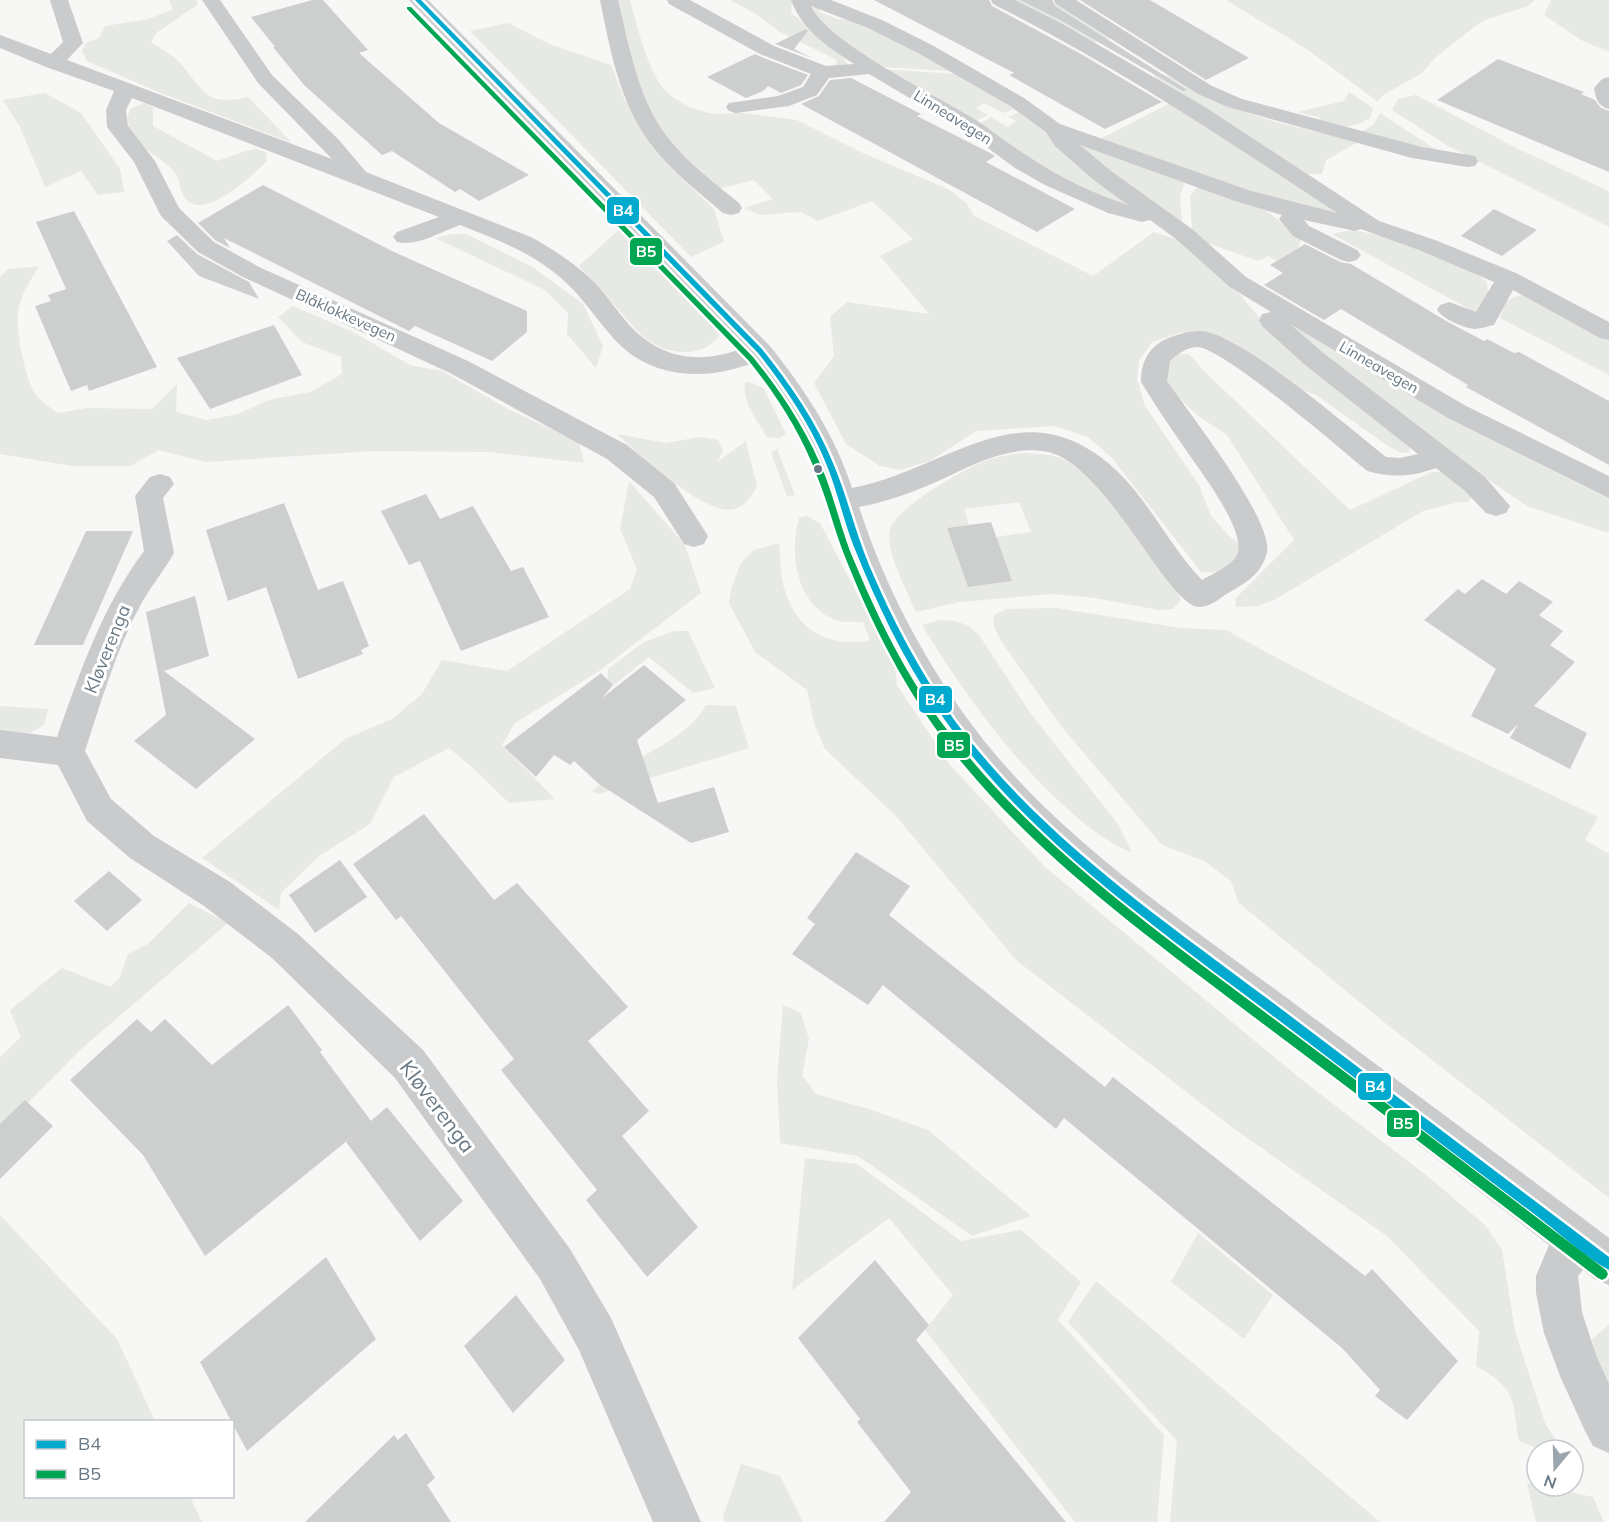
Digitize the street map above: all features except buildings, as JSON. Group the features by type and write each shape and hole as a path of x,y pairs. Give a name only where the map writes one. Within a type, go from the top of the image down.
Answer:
{"street":[{"path":"53,63 73,43 59,0"},
{"path":"211,0 265,79 331,145 359,177"},
{"path":"417,0 760,351 781,377 807,415 828,458 861,553 912,658 952,724 1002,785 1059,843 1199,954 1595,1253"},
{"path":"609,0 622,61 637,102 657,138 691,175 731,208"},
{"path":"676,0 767,50 823,72 871,68"},
{"name":"Linneavegen","path":"800,0 800,7 805,16 816,27 871,68 970,126 1039,173 1095,201 1130,213 1166,221"},
{"name":"Linneavegen","path":"814,0 875,24 925,49 1017,102 1053,128 1279,207 1332,221 1371,226 1427,245 1508,278 1609,332"},
{"name":"Linneavegen","path":"1000,0 1129,69 1198,111 1371,226"},
{"path":"1063,0 1205,90 1246,107 1420,153 1467,161"},
{"path":"0,41 359,177 523,242 546,255 588,290 624,337 648,354 669,362 705,368 724,365 760,351"},
{"path":"1129,69 1156,60"},
{"path":"736,107 755,107 810,91 823,72"},
{"path":"1609,83 1604,88 1609,103"},
{"name":"Blåklokkevegen","path":"126,88 116,110 118,127 144,161 169,211 206,247 251,272 459,367 608,446 664,490 694,536"},
{"name":"Linneavegen","path":"1053,128 1063,141 1103,176 1166,221 1238,282 1457,412 1609,488"},
{"path":"1279,207 1302,231 1349,255"},
{"path":"405,237 460,217"},
{"path":"1449,310 1475,321 1485,319 1508,278"},
{"path":"1238,282 1274,323 1313,358 1475,484 1496,506"},
{"path":"843,500 895,488 981,449 1007,442 1055,442 1080,454 1108,479 1135,511 1162,553 1199,596 1233,576 1248,563 1253,551 1251,536 1232,494 1154,382 1154,371 1158,358 1167,349 1179,343 1200,339 1224,347 1377,464 1389,468 1404,468 1438,456"},
{"name":"Kløverenga","path":"160,484 149,496 159,553 141,575 125,604 94,676 68,753 99,810 142,847 217,894 285,946 409,1064 555,1264 595,1334 677,1522"},
{"path":"0,744 68,753"},
{"path":"1595,1253 1564,1258 1557,1274 1559,1311 1593,1402 1609,1430"}],"shaded area":[{"path":"169,0 197,0 197,5 156,33 151,42 179,62 209,95 224,100 248,97 292,143 153,90 87,61 82,51 86,43 99,38 105,26 149,19 173,9"},
{"path":"614,0 630,0 654,73 666,91 689,107 708,113 735,112 797,120 863,153 950,190 967,204 974,216 1093,276 1154,232 1181,241 1226,278 1258,316 1307,363 1409,445 1410,452 1401,453 1388,446 1316,395 1295,387 1235,343 1207,333 1179,333 1152,342 1139,361 1137,379 1145,406 1199,485 1211,516 1229,536 1247,549 1229,573 1201,572 1112,458 1088,437 1055,426 976,431 930,461 900,470 880,466 846,444 814,383 834,356 830,317 847,302 929,314 880,256 913,239 872,201 818,221 801,212 760,215 744,208 773,199 754,180 718,189 665,138 632,76"},
{"path":"730,0 792,0 791,13 840,51 848,65 833,66 837,63 835,59 780,32 756,14"},
{"path":"1009,0 1052,0 1114,38 1092,43"},
{"path":"1226,0 1535,0 1526,7 1487,19 1474,27 1435,58 1422,73 1377,101 1305,48"},
{"path":"1551,0 1609,0 1609,52 1581,40 1544,15"},
{"path":"809,7 818,8 820,12 837,19 850,19 904,45 950,71 880,67 824,26"},
{"path":"508,23 549,44 611,65 625,100 668,165 714,209 724,242 691,257 470,31"},
{"path":"882,69 956,74 1014,109 1004,113 984,103 976,108 988,115 971,123"},
{"path":"1156,74 1177,79 1230,106 1269,120 1360,141 1326,160 1322,174 1308,174 1157,79 1154,76"},
{"path":"1349,92 1373,108 1370,118 1364,122 1352,126 1334,126 1321,124 1319,117 1297,112 1344,101"},
{"path":"45,93 81,113 120,169 124,192 98,195 81,171 45,187 20,127 3,100"},
{"path":"1416,95 1518,149 1609,191 1609,227 1448,146 1392,110 1398,99"},
{"path":"1174,101 1322,201 1334,211 1334,216 1330,218 1098,140"},
{"path":"144,103 153,107 153,126 217,161 256,149 266,152 267,161 222,197 201,205 188,202 175,173 144,147 130,131 128,121 130,109"},
{"path":"1020,112 1039,125 1126,203 1122,204 1061,180 976,126 991,117 1008,127 1016,121 1008,117"},
{"path":"1380,113 1438,151 1359,133 1374,124"},
{"path":"1083,145 1183,180 1185,183 1180,195 1182,227 1079,146"},
{"path":"1197,187 1265,210 1302,238 1298,248 1276,261 1268,256 1258,261 1199,240 1192,232 1190,196"},
{"path":"622,227 718,326 720,335 713,343 695,351 684,352 654,344 640,334 579,266"},
{"path":"1352,230 1387,237 1423,248 1473,272 1487,282 1488,295 1478,314 1332,234"},
{"path":"466,234 534,268 583,304 603,346 596,368 567,334 568,313 545,290 435,238"},
{"path":"39,266 19,307 20,343 32,388 41,400 58,413 87,408 152,409 177,384 176,412 207,420 238,414 269,400 310,392 342,374 341,357 302,342 278,317 293,306 353,332 410,365 442,371 508,409 579,442 584,463 490,452 373,451 206,462 159,450 130,466 72,466 0,454 0,277 8,269"},
{"path":"1524,295 1609,340 1609,375 1500,318 1510,299"},
{"path":"1278,314 1609,496 1609,533 1527,506 1369,398"},
{"path":"1175,354 1189,354 1206,373 1350,510 1432,472 1444,472 1473,491 1469,502 1459,502 1423,511 1276,599 1258,606 1236,607 1235,599 1294,540 1227,435 1197,415 1165,385 1160,366"},
{"path":"749,382 764,389 786,434 779,438 767,437 751,412 746,398 745,383"},
{"path":"617,434 665,443 701,437 718,440 723,451 717,462 746,441 757,486 742,505 734,509 721,509 706,503 672,481"},
{"path":"777,449 795,495 787,496 771,452"},
{"path":"1023,453 1056,456 1093,480 1124,515 1176,589 1181,600 1173,609 1159,610 1095,598 1051,594 960,602 916,612 890,548 890,529 895,520 916,501 956,475 989,460","holes":["1019,502 1031,532 996,537 1012,581 968,587 947,528 969,525 964,509"]},
{"path":"629,481 685,545 701,593 599,671 515,723 502,745 555,799 509,803 449,748 394,777 370,824 319,856 281,893 279,910 202,858 345,739 392,719 422,694 442,660 507,671 630,589 637,569 620,529"},
{"path":"807,516 820,523 895,666 897,685 950,765 1045,867 1302,1080 1426,1175 1485,1225 1502,1250 1515,1331 1545,1423 1554,1438 1525,1438 1525,1443 1519,1441 1513,1404 1506,1388 1476,1366 1479,1331 1387,1236 1233,1128 1016,960 895,815 825,749 815,726 807,690 755,652 729,603 732,586 741,563 754,550 779,543 784,588 799,618 818,634 829,639 842,642 870,640 863,622 835,620 822,612 804,590 796,562 796,532 799,518"},
{"path":"1057,608 1180,628 1226,630 1438,741 1598,817 1585,840 1609,854 1609,1198 1390,1027 1239,903 1231,881 1204,861 1162,845 1061,726 1000,639 994,626 993,616 1006,609"},
{"path":"940,620 961,623 979,635 1031,714 1118,824 1132,853 1103,837 1077,818 1003,741 969,696 922,625"},
{"path":"674,631 688,631 715,688 693,693 649,657 607,690 608,669 644,642"},
{"path":"706,705 736,706 749,748 598,794 592,791 614,773 677,736 698,717"},
{"path":"0,706 48,709 44,725 25,736 0,738"},
{"path":"189,903 228,923 80,1050 0,1131 0,1057 21,1037 10,1010 62,968 111,987 120,977 128,954 148,944"},
{"path":"783,1005 801,1013 809,1039 802,1075 816,1094 872,1110 928,1130 1031,1216 972,1236 858,1156 780,1143 777,1080"},
{"path":"805,1158 857,1164 961,1241 1021,1230 1081,1282 1058,1320 1164,1435 1157,1522 1075,1522 925,1330 953,1295 889,1218 792,1290"},
{"path":"0,1215 117,1339 155,1420 24,1420 24,1498 190,1498 202,1522 0,1522"},
{"path":"1198,1233 1273,1295 1244,1339 1171,1282"},
{"path":"1096,1281 1380,1522 1170,1522 1177,1441 1068,1322"},
{"path":"1609,1325 1609,1400 1600,1386 1592,1339"},
{"path":"741,1464 780,1476 803,1522 725,1522 723,1517"},
{"path":"1585,1495 1593,1497 1604,1522 1536,1522 1530,1498 1585,1498"}],"transit line":[{"name":"B4","path":"418,0 760,351 780,376 798,402 821,444 866,567 911,660 953,725 985,766 1020,804 1058,840 1137,907 1609,1264"},
{"name":"B5","path":"409,8 751,359 771,384 812,453 855,571 876,619 901,667 944,733 1012,812 1089,883 1129,916 1602,1274"}]}
